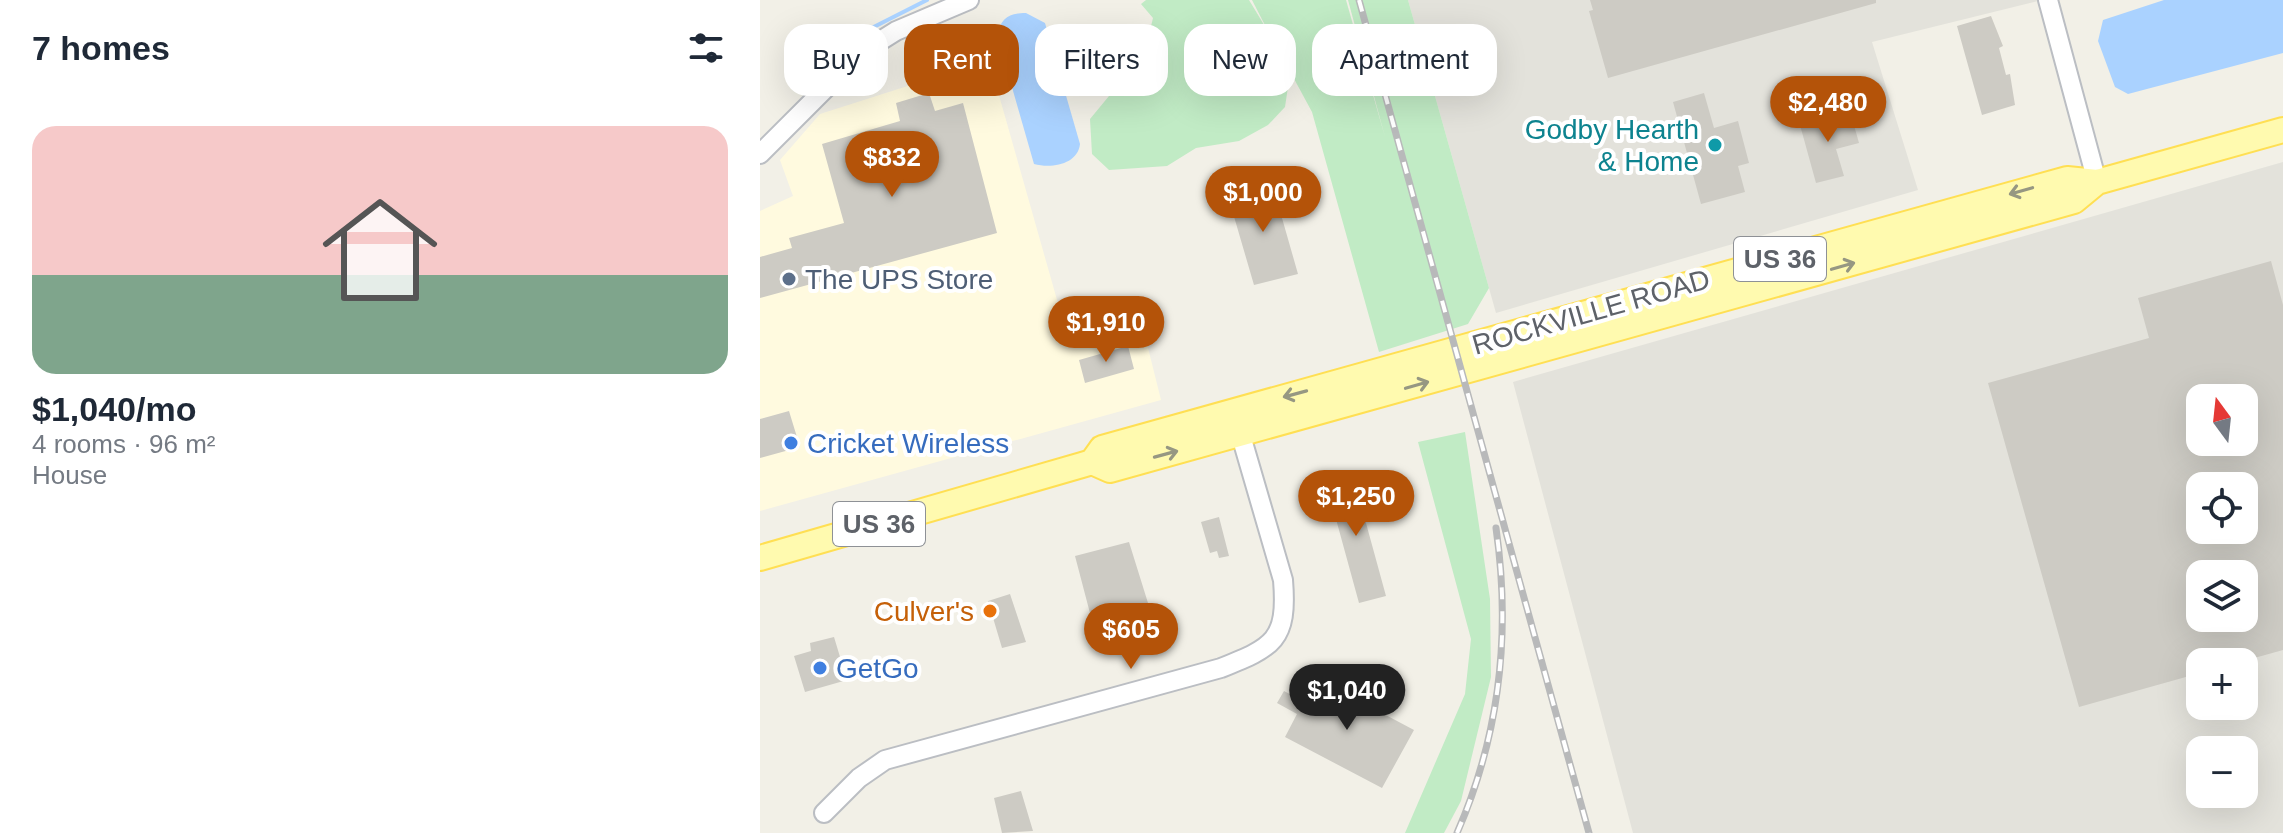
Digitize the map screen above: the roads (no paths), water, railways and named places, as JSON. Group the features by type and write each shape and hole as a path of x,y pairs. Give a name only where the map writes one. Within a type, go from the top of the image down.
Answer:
{"main road":[{"name":"ROCKVILLE ROAD","path":"760,558 1092,462 1102,448 1237,423 2074,201 2097,182 2283,130"}],"street":[{"path":"760,154 861,53 896,31 969,0"},
{"path":"2048,0 2097,182"},
{"path":"824,813 859,778 885,760 1221,668 1266,650 1280,627 1285,607 1283,580 1237,423"}],"water":[{"path":"2164,0 2283,0 2283,53 2128,94 2115,87 2098,41 2103,20"},
{"path":"1026,13 1045,23 1035,24 1035,96 1066,96 1080,144 1074,156 1063,163 1048,166 1034,164 1014,96 1019,96 1019,24 1001,24 1015,14"}],"waterway":[{"path":"880,24 927,0"}],"railway":[{"path":"1359,0 1589,833"},
{"path":"1457,833 1483,759 1498,683 1502,606 1496,528"}],"place":[{"name":"Godby Hearth & Home","path":"1715,145"},
{"name":"The UPS Store","path":"789,279"},
{"name":"Cricket Wireless","path":"791,443"},
{"name":"Culver's","path":"990,611"},
{"name":"GetGo","path":"820,668"}]}
